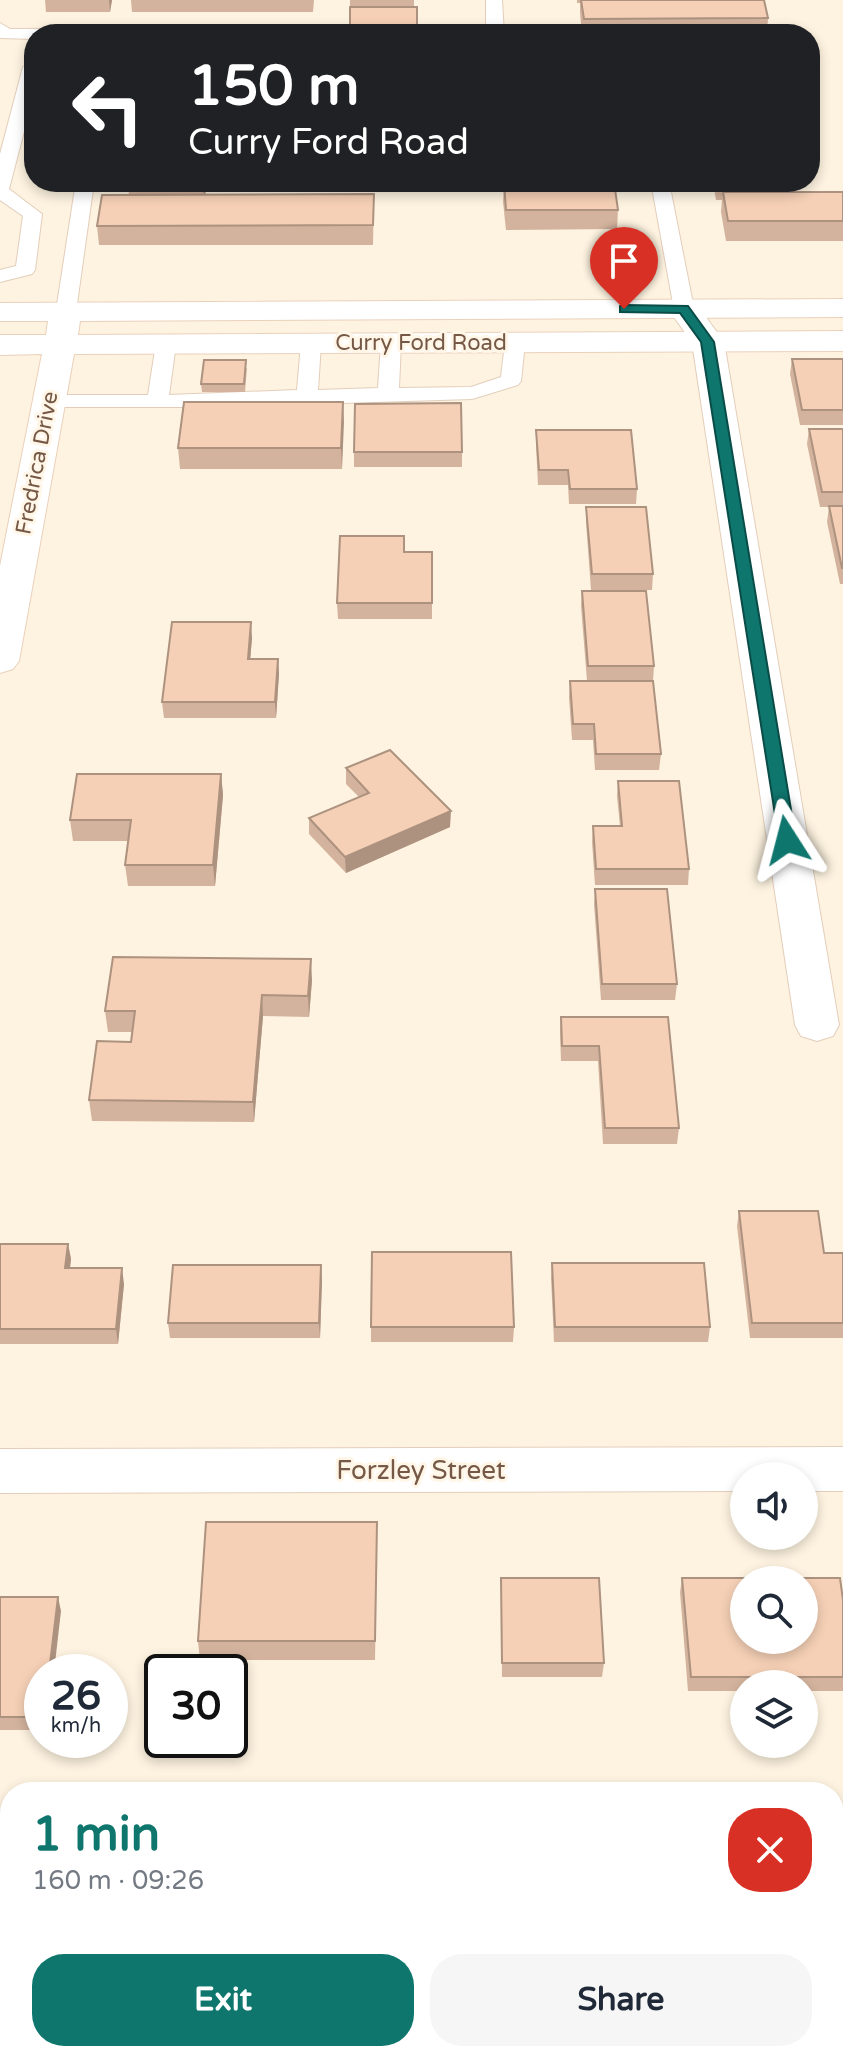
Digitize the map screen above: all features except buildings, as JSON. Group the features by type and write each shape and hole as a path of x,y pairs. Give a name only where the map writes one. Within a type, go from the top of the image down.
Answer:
{"street":[{"name":"Curry Ford Road","path":"0,345 63,328 684,309 843,308"},
{"path":"684,309 708,342 817,1025"},
{"name":"Curry Ford Road","path":"0,312 63,328 166,344 843,341"},
{"name":"Fredrica Drive","path":"0,661 7,584 63,328"},
{"name":"Forzley Street","path":"0,1471 843,1469"}],"lane":[{"path":"494,0 495,24"},
{"path":"0,28 5,34 24,34"},
{"path":"0,276 25,270 33,214 0,190 24,98"},
{"path":"63,328 83,192"},
{"path":"662,192 684,309"},
{"path":"388,395 391,343"},
{"path":"49,401 472,393 511,381 515,343"},
{"path":"158,401 166,344"},
{"path":"307,396 311,344"}],"route":[{"path":"624,309 684,309 708,342 787,840"}]}
